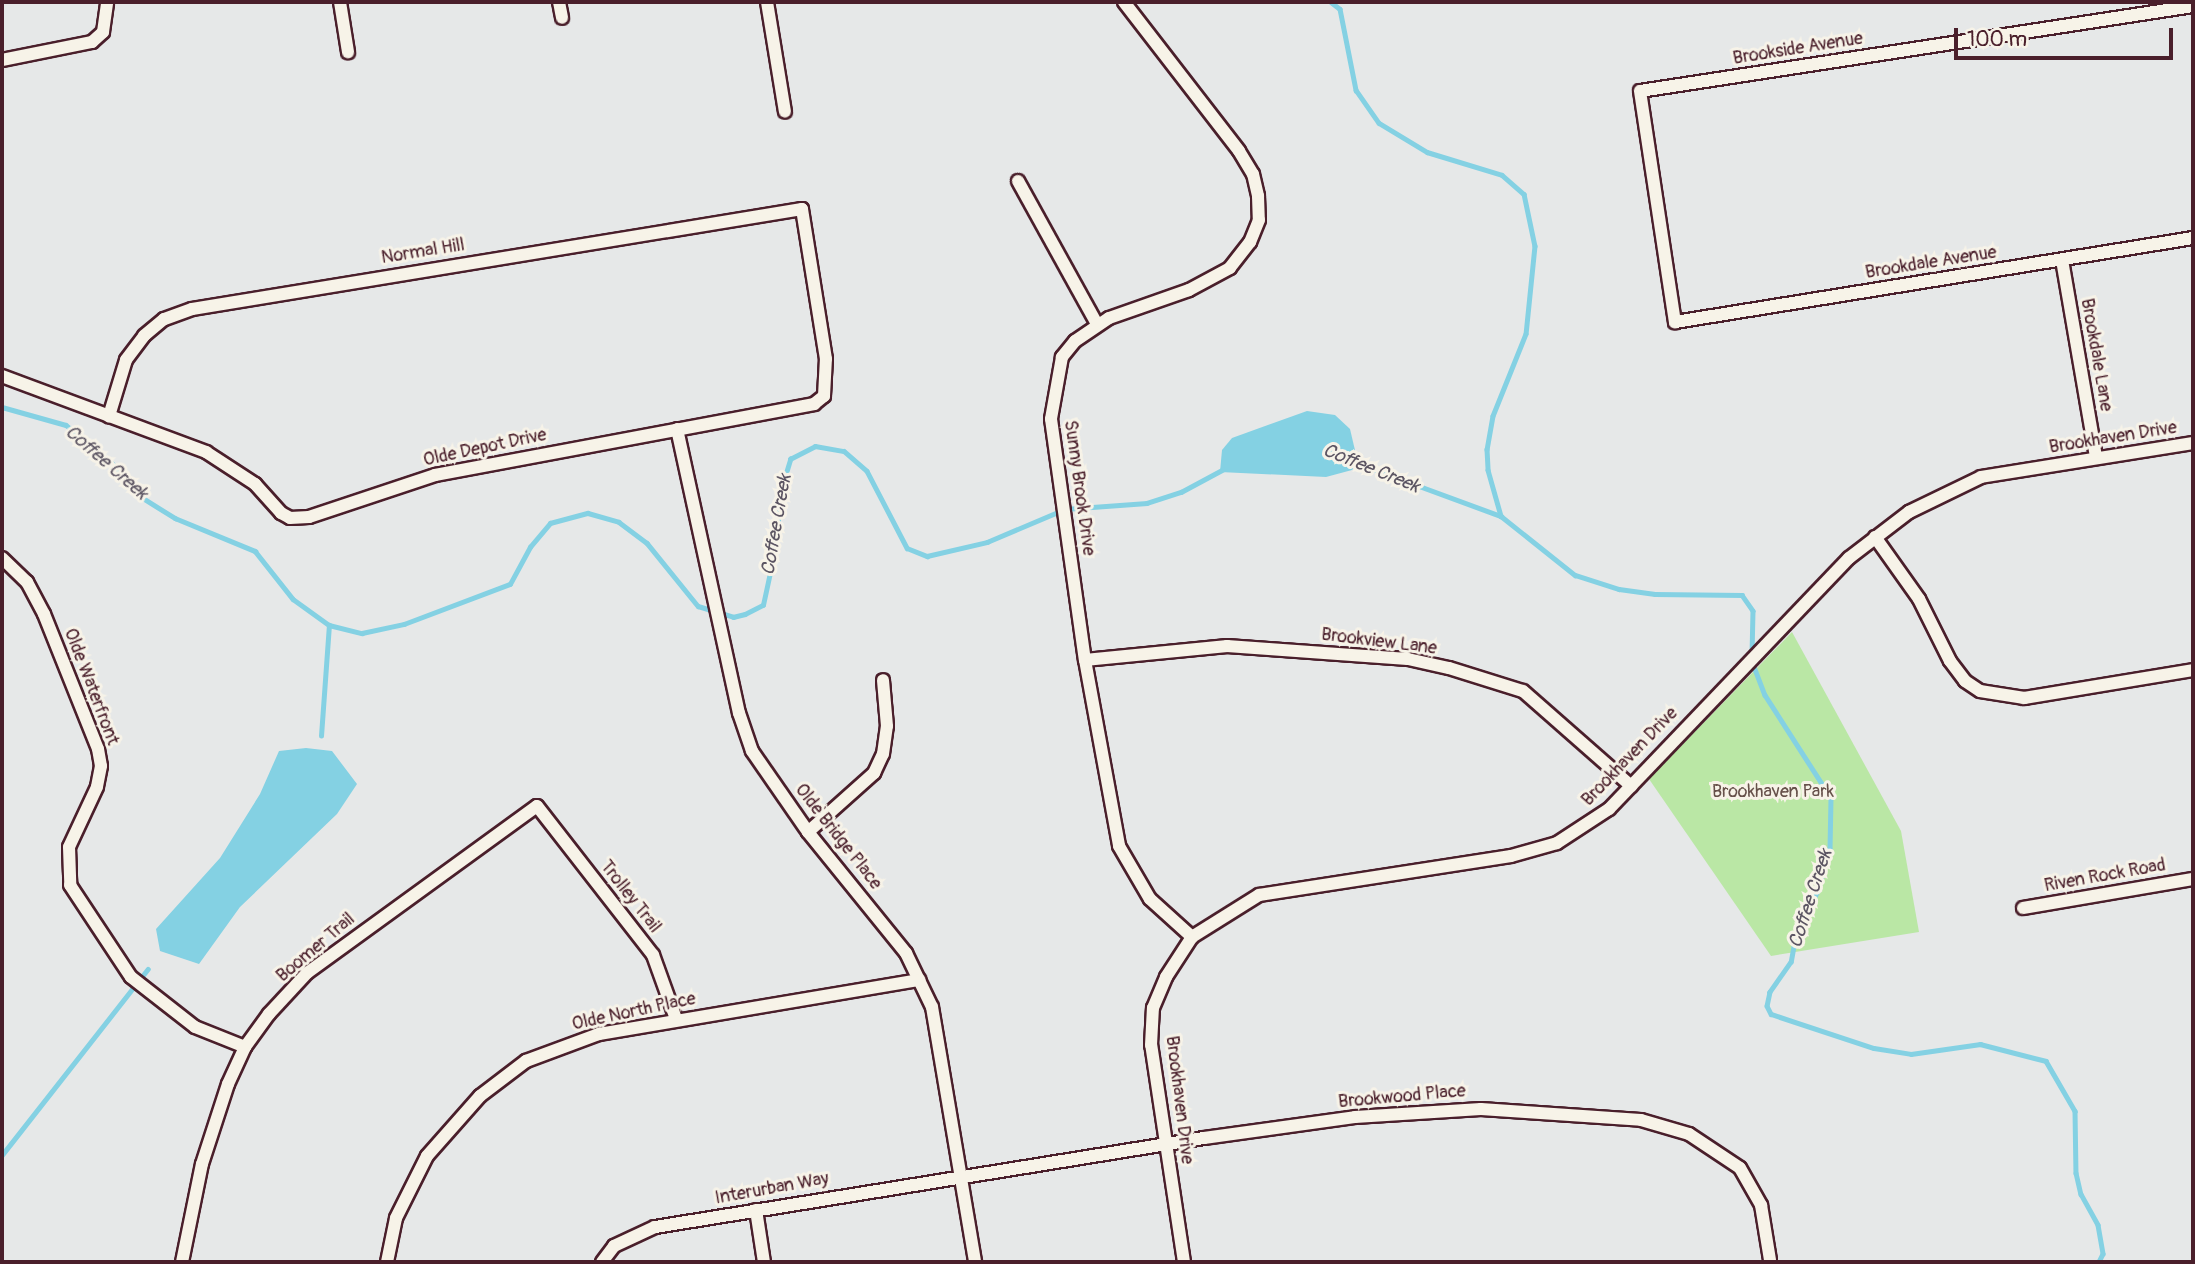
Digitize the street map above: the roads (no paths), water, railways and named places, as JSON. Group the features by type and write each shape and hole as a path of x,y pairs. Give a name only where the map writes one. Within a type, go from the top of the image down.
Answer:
{"street":[{"path":"2,60 92,42 103,32 107,2"},
{"path":"340,2 348,52"},
{"path":"559,2 562,18"},
{"path":"767,2 785,112"},
{"name":"Sunny Brook Drive","path":"1124,2 1239,150 1253,174 1259,220 1250,242 1230,268 1189,290 1097,324 1062,357 1051,419 1085,660 1119,846 1150,898 1192,937"},
{"name":"Brookside Avenue","path":"1675,322 1640,91 2193,6"},
{"path":"1018,181 1097,324"},
{"name":"Normal Hill","path":"109,416 126,360 144,336 164,319 192,309 802,209"},
{"name":"Olde Depot Drive","path":"2,376 206,452 255,484 290,518 309,517 435,475 677,429 791,411 824,396 825,359 802,209"},
{"name":"Brookdale Avenue","path":"1675,322 2193,238"},
{"name":"Brookdale Lane","path":"2062,260 2096,457"},
{"name":"Olde Bridge Place","path":"677,429 739,713 752,751 808,832 906,953 932,1007 975,1262"},
{"name":"Brookhaven Drive","path":"1184,1262 1151,1045 1153,1008 1166,977 1192,937 1259,895 1511,856 1557,843 1609,808 1790,617 1875,537 1939,494 1981,477 2193,443"},
{"path":"1875,537 1913,589 1950,661 1965,681 1980,691 2024,698 2193,670"},
{"name":"Olde Waterfront","path":"2,558 27,582 44,614 98,749 101,766 97,787 69,847 69,885 131,977 195,1027 245,1047"},
{"name":"Brookview Lane","path":"1085,660 1184,648 1265,647 1408,659 1449,668 1522,691 1631,786"},
{"path":"808,832 874,773 883,754 887,726 883,680"},
{"name":"Boomer Trail","path":"182,1262 202,1164 245,1047 307,973 537,806"},
{"name":"Trolley Trail","path":"537,806 653,955 676,1019"},
{"name":"Riven Rock Road","path":"2024,908 2193,879"},
{"name":"Olde North Place","path":"387,1262 408,1187 450,1125 480,1096 526,1061 564,1045 676,1019 775,1007 919,980"},
{"name":"Brookwood Place","path":"960,1175 1355,1117 1481,1109 1641,1120 1689,1134 1740,1168 1761,1205 1773,1262"},
{"name":"Interurban Way","path":"602,1262 614,1246 634,1234 960,1175"},
{"path":"755,1210 764,1262"}],"water":[{"path":"1307,411 1335,415 1350,429 1358,463 1352,470 1326,477 1220,472 1222,450 1232,438"},
{"path":"306,748 332,751 357,784 337,814 240,907 199,964 160,951 156,929 220,858 260,794 279,751"}],"waterway":[{"path":"1331,2 1340,9 1356,90 1379,123 1427,152 1502,175 1524,194 1535,246 1526,334 1493,416 1487,449 1488,470 1501,516"},
{"name":"Coffee Creek","path":"2,407 66,425 113,464 138,495 175,518 255,551 293,599 329,625 362,633 404,624 510,584 530,547 550,523 588,513 619,522 647,543 698,606 733,617 745,614 763,605 777,540 779,496 790,459 815,446 844,451 867,471 907,548 927,556 987,542 1065,509 1147,503 1181,492 1222,470"},
{"name":"Coffee Creek","path":"1354,462 1501,516 1575,575 1619,589 1655,594 1742,595 1753,611 1752,655"},
{"path":"321,736 329,625"},
{"name":"Coffee Creek","path":"1753,664 1765,695 1831,798 1830,849 1818,891 1796,935 1791,962 1770,992 1767,1006 1771,1014 1874,1048 1911,1054 1980,1044 2046,1061 2075,1111 2076,1173 2081,1194 2098,1225 2103,1254 2099,1262"},
{"path":"2,1155 148,969"}],"park label":[{"name":"Brookhaven Park","path":"1773,792"}]}
